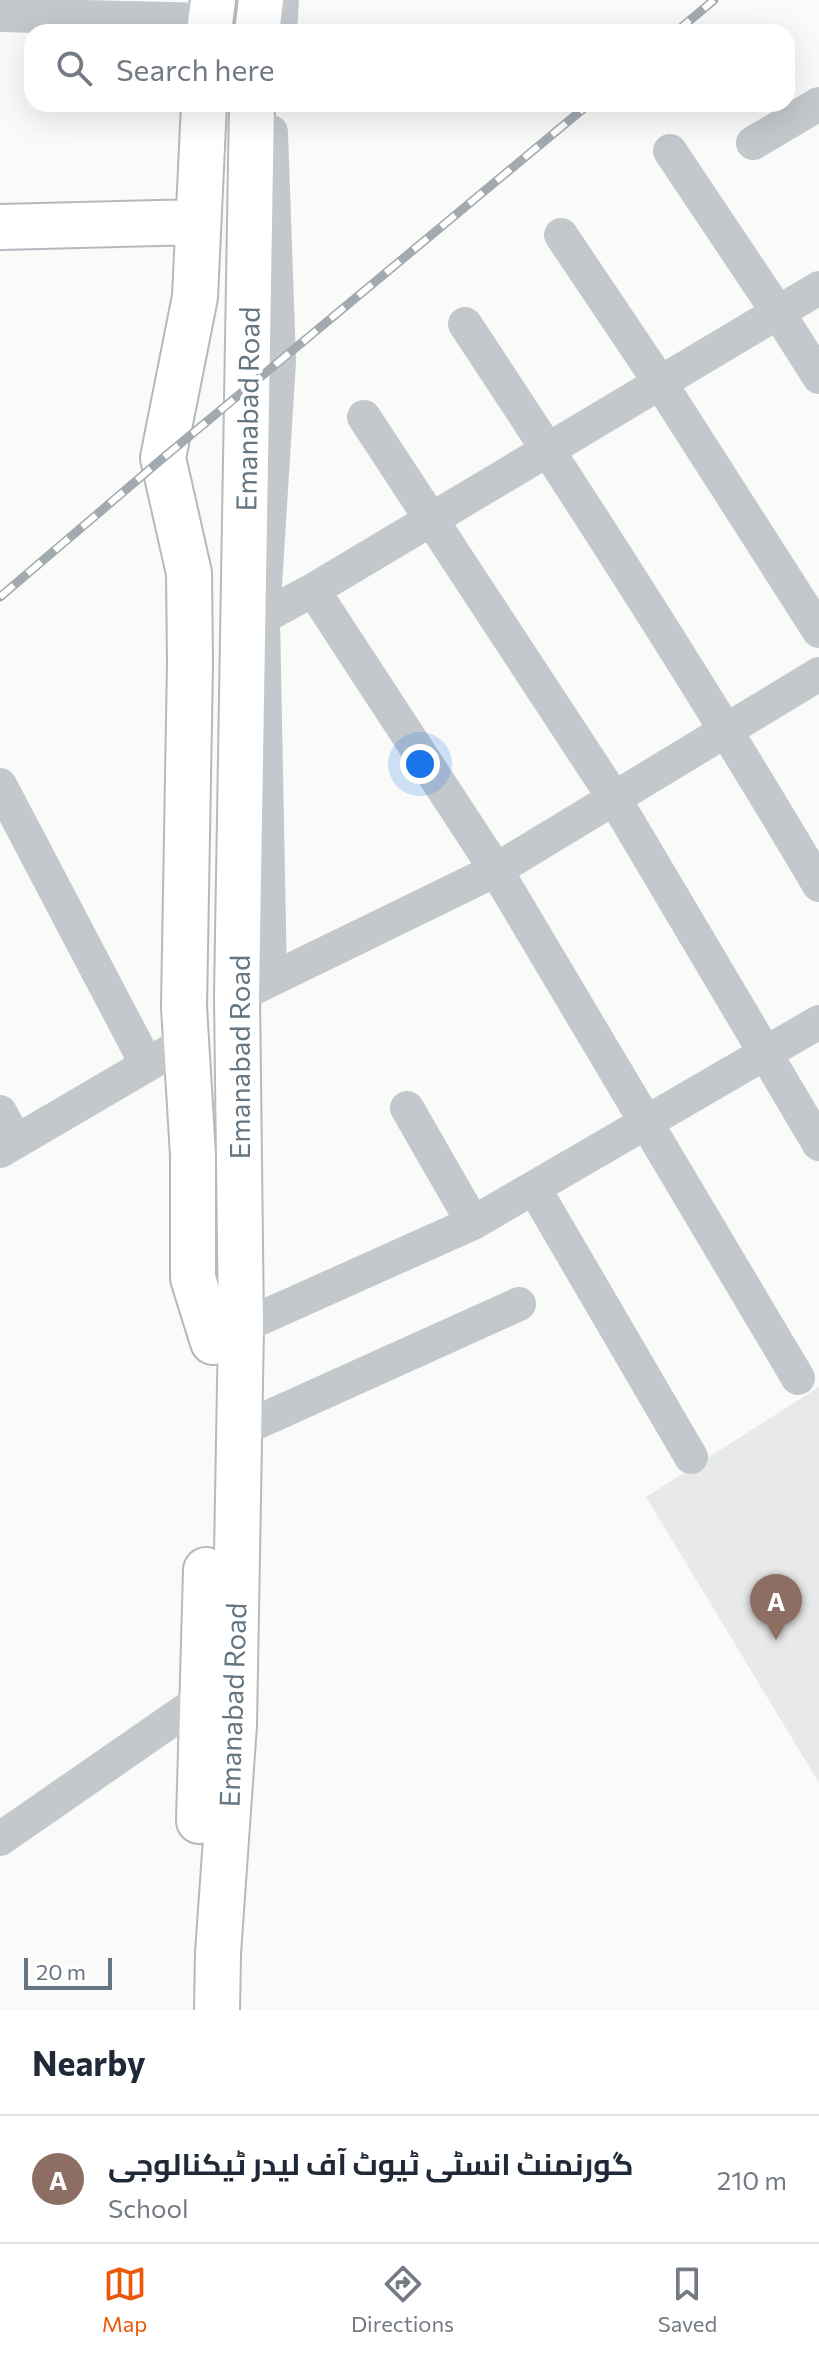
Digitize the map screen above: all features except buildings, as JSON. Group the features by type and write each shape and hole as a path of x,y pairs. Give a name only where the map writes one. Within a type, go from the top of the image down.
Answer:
{"main road":[{"path":"258,24 261,0"},
{"path":"204,112 195,297 163,458 189,573 184,1007 193,1155 193,1278 227,1334"},
{"name":"Emanabad Road","path":"217,2010 234,1725 238,1431 227,1334 210,1012 229,394 234,112"},
{"name":"Emanabad Road","path":"193,2010 202,1699 254,988 252,112"},
{"path":"0,227 198,222"}],"street":[{"path":"280,24 282,0"},
{"path":"0,15 221,17"},
{"path":"753,143 819,104"},
{"path":"273,112 271,134 279,361 263,617 254,988 496,870 819,674"},
{"path":"670,151 819,377"},
{"path":"561,235 661,384 819,631"},
{"path":"263,617 549,451 819,288"},
{"path":"465,324 727,730 819,885"},
{"path":"364,417 614,798 819,1144"},
{"path":"313,590 496,870 798,1378"},
{"path":"0,785 147,1065"},
{"path":"227,1334 473,1223 819,1022"},
{"path":"0,1112 8,1147 186,1042"},
{"path":"407,1108 473,1223"},
{"path":"534,1188 691,1457"},
{"path":"238,1431 519,1304"},
{"path":"0,1839 202,1699"}],"shaded area":[{"path":"819,1387 819,1783 646,1497"}],"railway":[{"path":"686,24 714,0"},
{"path":"0,597 579,112"}],"place":[{"name":"گورنمنٹ انسٹی ٹیوٹ آف لیدر ٹیکنالوجی","path":"776,1640"}]}
